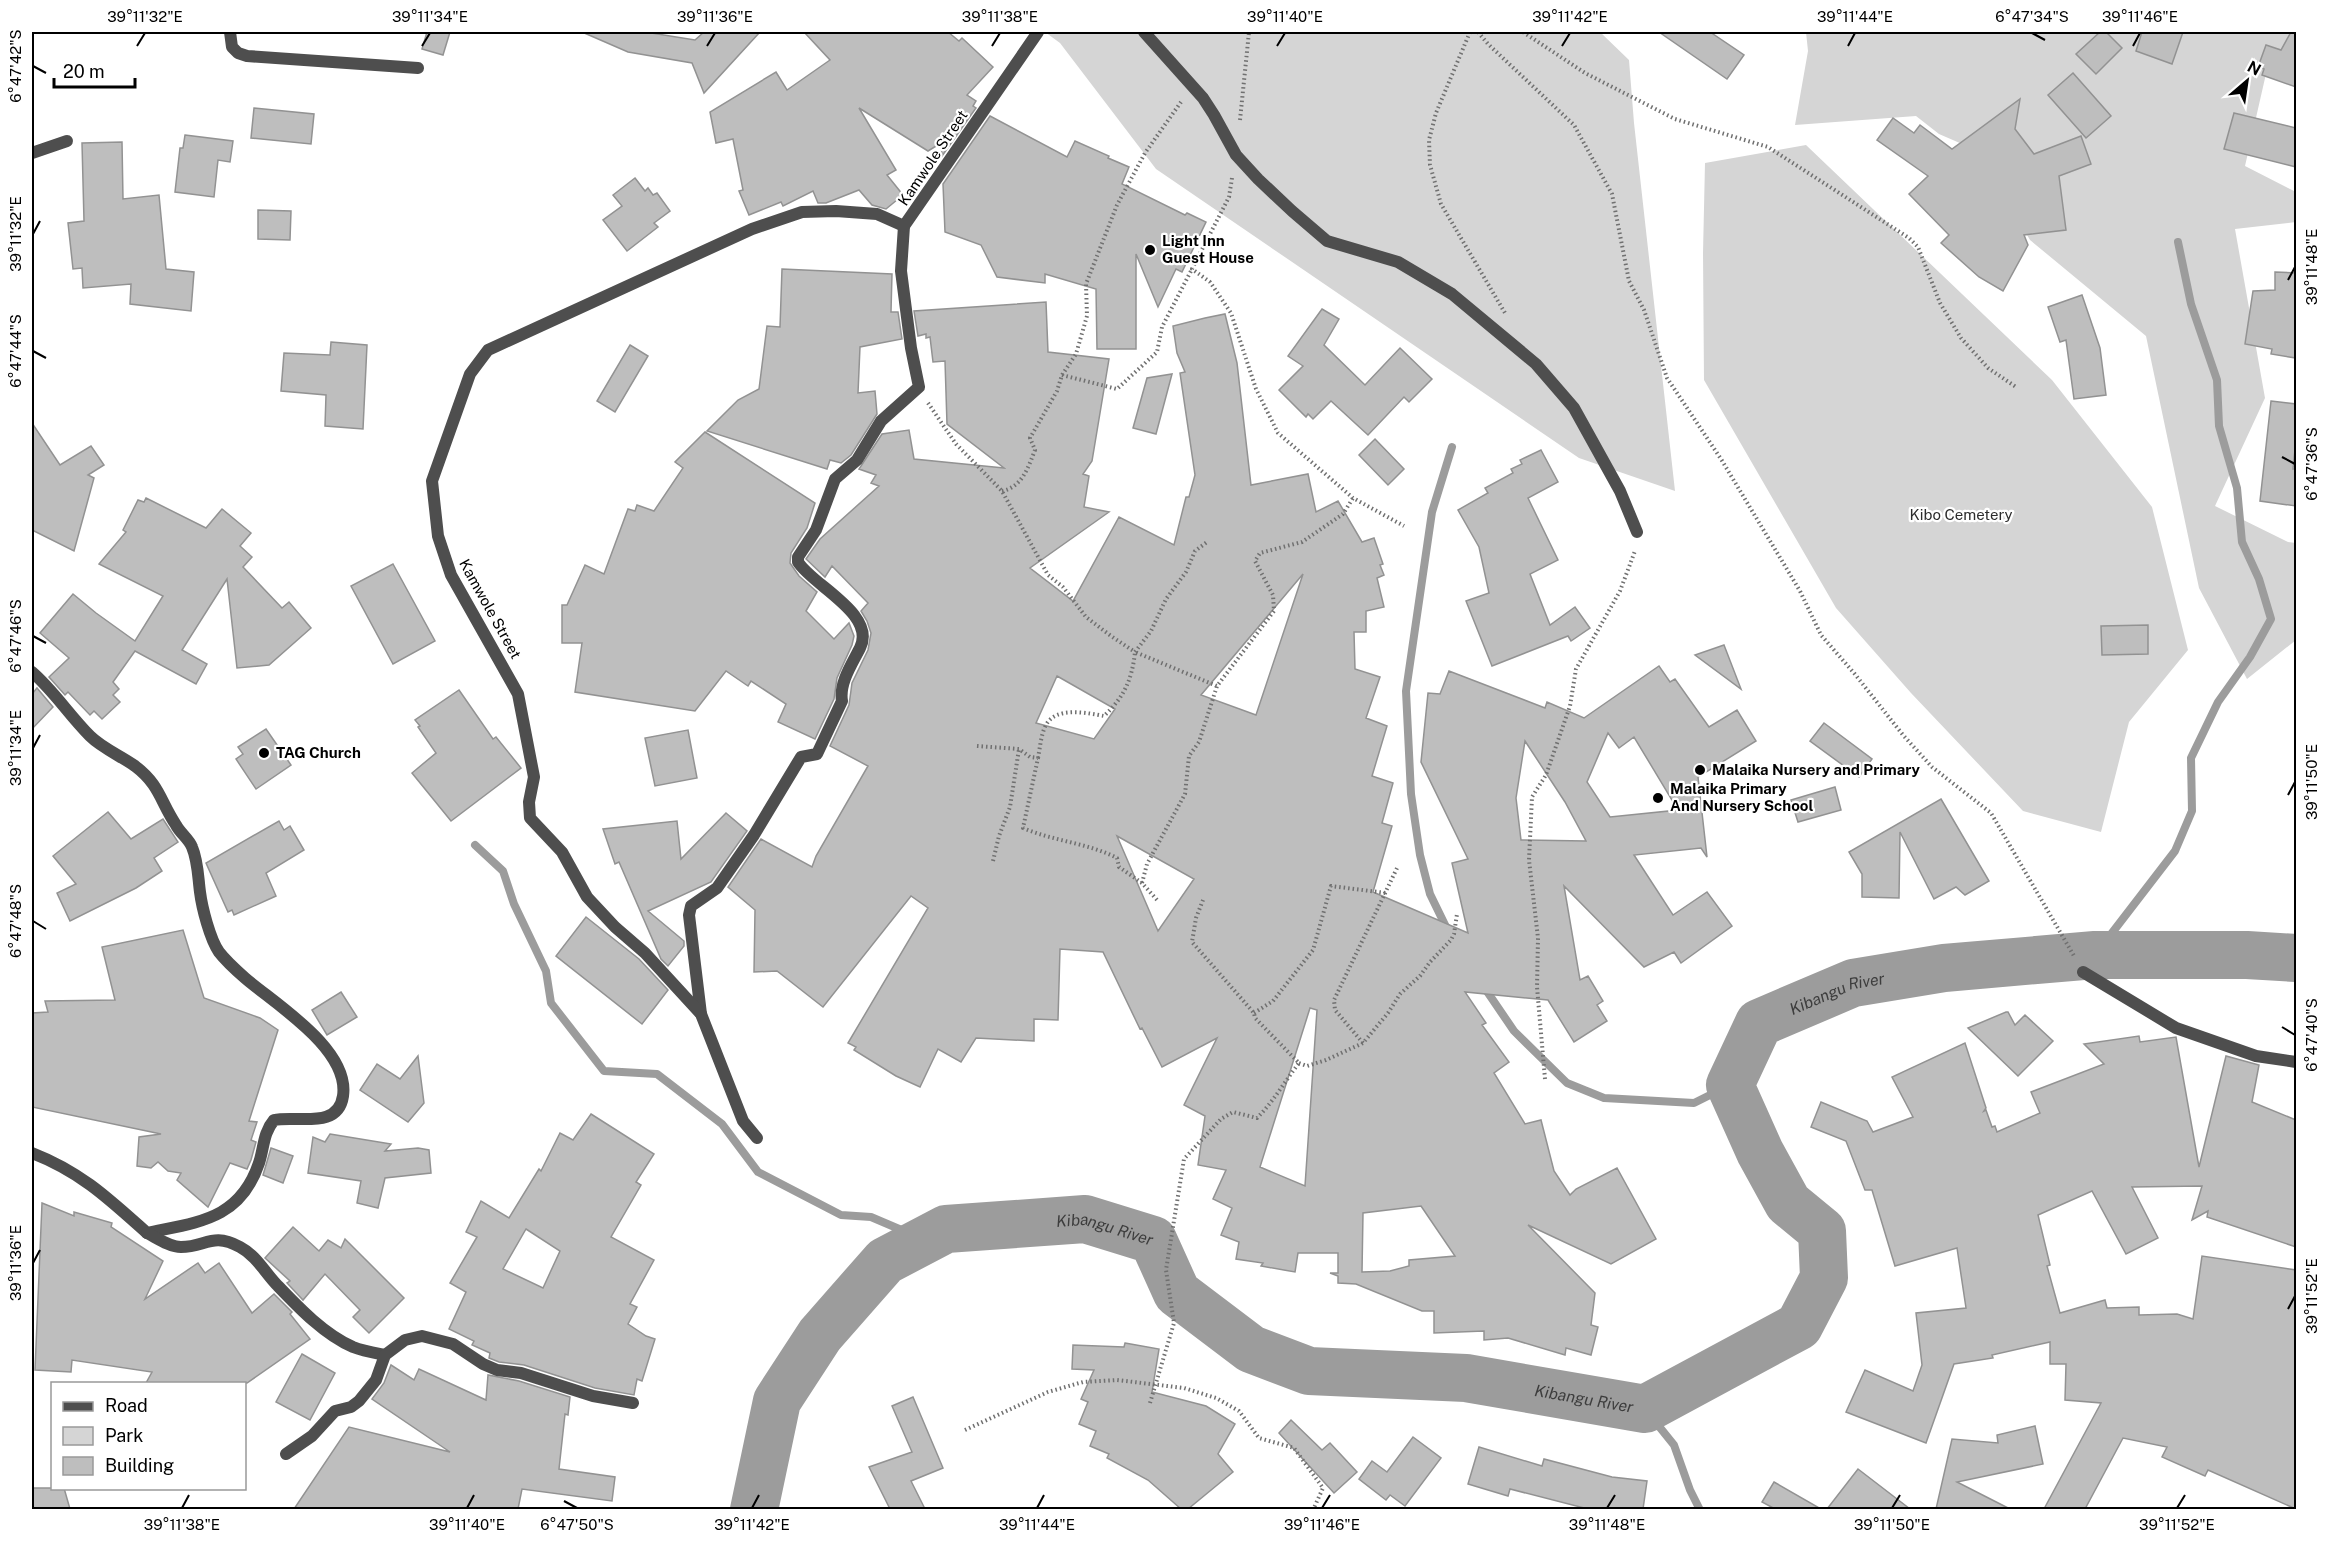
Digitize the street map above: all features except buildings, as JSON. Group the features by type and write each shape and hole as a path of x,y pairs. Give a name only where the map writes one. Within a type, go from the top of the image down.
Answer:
{"street":[{"path":"230,32 231,47 247,56 418,68"},
{"name":"Kamwole Street","path":"758,1138 743,1121 702,1014 645,953 586,897 562,852 530,818 529,802 534,777 519,694 451,575 438,536 432,481 470,374 488,350 752,229 802,212 836,211 877,214 904,226 1038,32"},
{"path":"1144,32 1193,86 1214,115 1236,154 1275,195 1327,241 1398,262 1452,294 1536,364 1574,408 1620,492 1637,532"},
{"path":"32,153 67,141"},
{"path":"702,1014 689,915 691,906 717,888 754,835 801,757 817,754 842,701 841,691 862,645 863,633 850,610 800,566 798,557 816,530 835,479 857,460 881,421 919,387 911,348 901,271 904,226"},
{"path":"32,672 91,737 135,766 153,781 176,826 192,845 206,915 219,952 245,978 310,1031 334,1061 343,1079 344,1095 340,1108 330,1117 274,1120 264,1138 259,1163 249,1186 236,1203 207,1221 147,1233"},
{"path":"2083,972 2176,1028 2256,1056 2296,1062"},
{"path":"32,1153 90,1182 147,1233 171,1244 182,1247 213,1240 226,1241 242,1248 255,1258 277,1285 336,1338 354,1347 385,1355"},
{"path":"286,1454 312,1436 335,1411 351,1407 359,1401 376,1380 385,1355 405,1340 422,1336 453,1344 483,1364 497,1370 521,1373 593,1396 633,1403"}],"path":[{"path":"1062,375 1116,389 1157,352 1162,327 1229,197 1249,32"},
{"path":"1470,32 1436,113 1429,140 1430,165 1441,204 1503,308 1514,346"},
{"path":"1478,32 1574,125 1612,194 1629,281 1644,310 1667,378 1721,459 1800,591 1821,635 1932,767 1991,813 2054,918 2083,972"},
{"path":"1523,32 1585,73 1676,119 1768,147 1909,238 1918,246 1940,303 1961,338 1988,368 2016,387"},
{"path":"1002,491 1012,489 1026,472 1035,450 1030,438 1057,391 1062,375 1076,354 1087,316 1086,284 1117,205 1145,153 1193,86"},
{"path":"1192,269 1210,282 1232,313 1256,389 1278,433 1353,498 1404,526"},
{"path":"919,387 956,444 1002,491 1048,574 1063,587 1086,616 1135,652 1217,686"},
{"path":"1142,883 1148,864 1185,794 1189,756 1199,741 1217,686 1274,611 1273,595 1255,561 1260,553 1302,542 1343,514 1353,498"},
{"path":"1545,1079 1537,987 1538,938 1529,860 1532,797 1546,775 1570,706 1576,669 1606,619 1628,571 1634,555 1637,532"},
{"path":"1158,901 1142,883 1119,867 1117,858 1108,853 1044,837 1023,828 1046,725 1057,714 1080,712 1104,716 1117,703 1133,674 1135,652 1151,631 1166,599 1186,572 1195,551 1207,542"},
{"path":"976,746 1019,749 1030,757 1038,758"},
{"path":"993,861 1010,807 1019,749"},
{"path":"1363,1043 1335,1010 1334,1000 1398,866"},
{"path":"1254,1013 1273,1001 1313,950 1331,886 1386,892"},
{"path":"1203,900 1196,918 1192,942 1254,1013 1255,1018 1299,1063 1307,1066 1363,1043 1400,994 1420,976 1451,940 1457,914"},
{"path":"1150,1403 1174,1323 1166,1270 1184,1160 1221,1119 1233,1112 1257,1118 1269,1106 1299,1063"},
{"path":"965,1430 1048,1392 1083,1382 1117,1380 1184,1388 1216,1398 1239,1411 1258,1438 1294,1448 1323,1488 1313,1509"}],"green space":[{"path":"1045,32 1600,32 1629,60 1675,491 1579,458 1156,169 1060,43"},
{"path":"1806,32 2296,32 2296,57 2268,65 2245,166 2296,192 2296,222 2235,229 2265,398 2215,506 2288,542 2296,543 2296,640 2247,679 2199,588 2146,336 2030,240 1993,177 1969,147 1939,134 1916,116 1795,125 1808,51"},
{"name":"Kibo Cemetery","path":"1806,145 2052,380 2152,507 2188,650 2129,722 2101,832 2023,811 1911,693 1836,608 1704,380 1705,163"}],"waterway":[{"path":"2095,955 2175,851 2192,811 2191,758 2218,702 2250,657 2271,619 2259,579 2242,542 2237,488 2219,426 2217,380 2191,304 2178,242"},
{"path":"1448,931 1430,894 1420,855 1411,794 1406,691 1432,512 1452,447"},
{"path":"475,845 503,871 514,904 546,971 551,1003 604,1071 657,1074 722,1124 758,1172 841,1215 871,1217 925,1240"},
{"name":"Kibangu River","path":"754,1510 777,1401 820,1335 885,1261 946,1229 1085,1219 1153,1240 1177,1293 1251,1349 1309,1371 1466,1378 1645,1409 1799,1326 1824,1278 1822,1231 1788,1203 1760,1152 1730,1085 1759,1023 1853,983 1944,968 2095,955 2247,955 2296,958"},
{"path":"1484,987 1514,1031 1567,1083 1604,1098 1694,1103 1730,1085"},
{"path":"1645,1409 1674,1445 1690,1490 1700,1510"}],"place":[{"name":"Light Inn Guest House","path":"1150,250"},
{"name":"TAG Church","path":"264,753"},
{"name":"Malaika Nursery and Primary","path":"1700,770"},
{"name":"Malaika Primary And Nursery School","path":"1658,798"}]}
